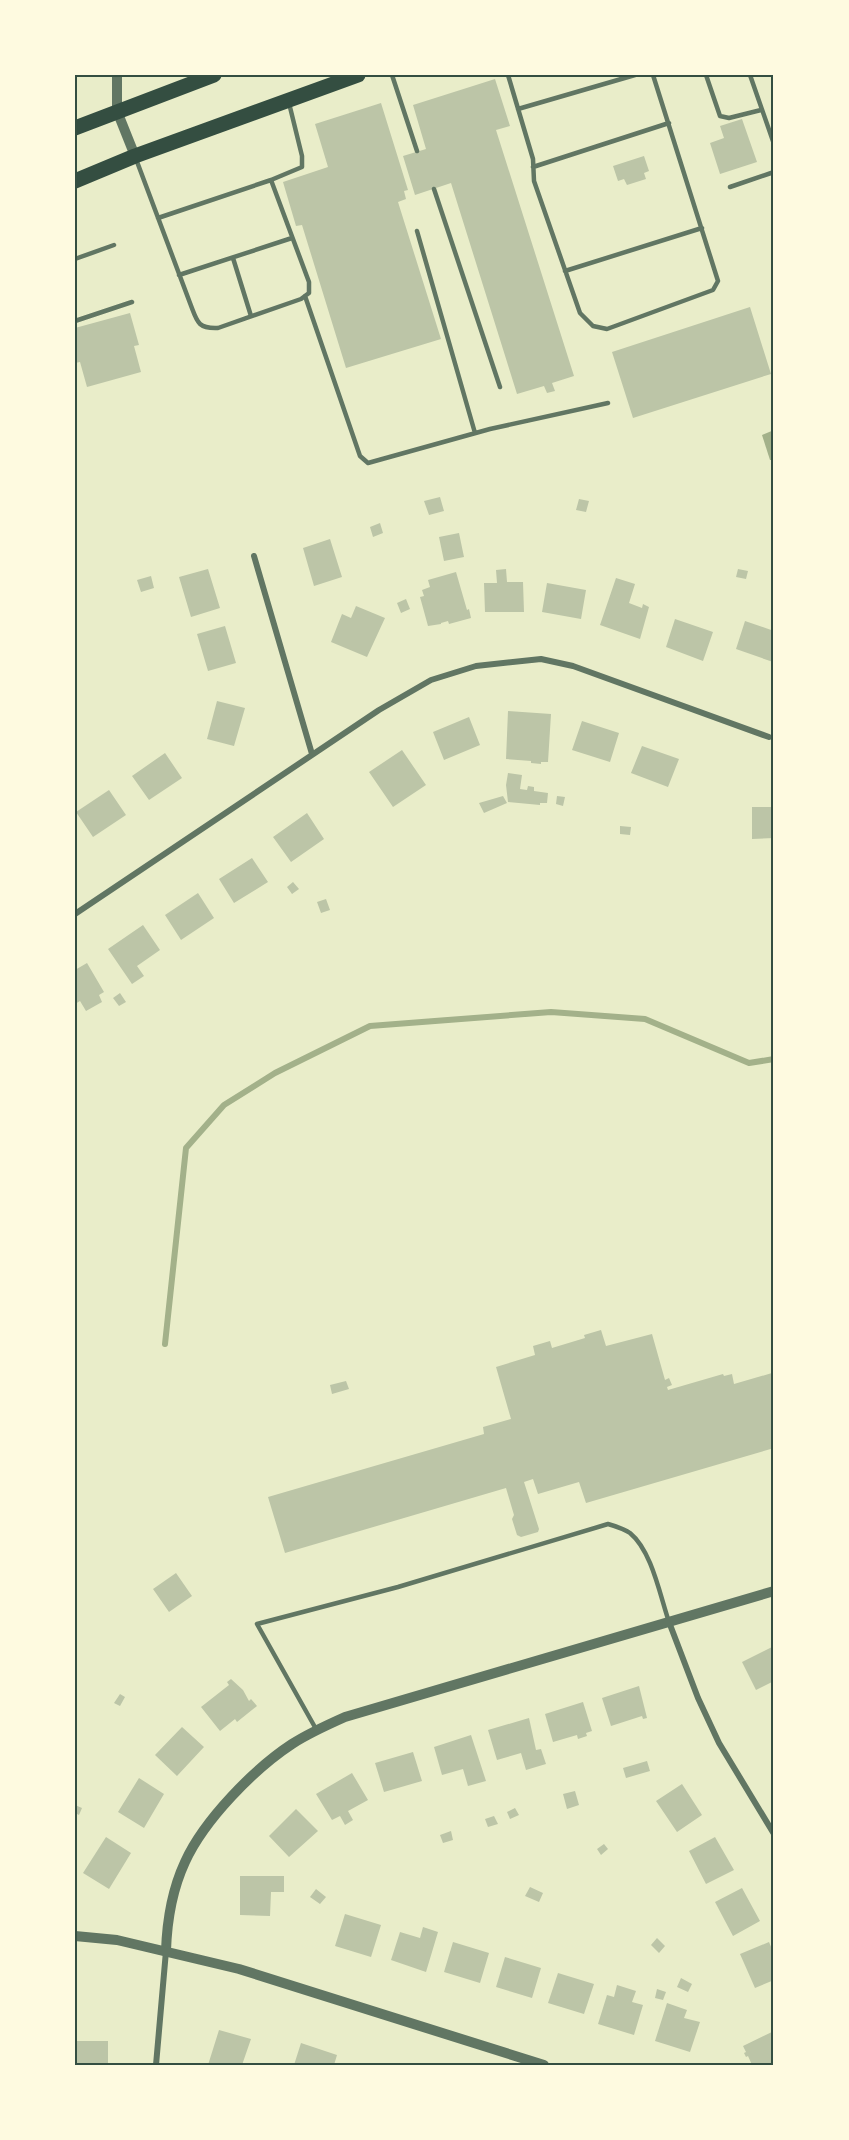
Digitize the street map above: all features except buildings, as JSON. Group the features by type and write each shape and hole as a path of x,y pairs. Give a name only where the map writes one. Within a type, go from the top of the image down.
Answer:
{"main road":[{"path":"75,128 214,75"},
{"path":"75,181 135,156 358,75"}],"street":[{"path":"117,75 117,111 135,156"},
{"path":"254,556 312,754"},
{"path":"75,914 379,711 431,680 476,666 541,659 573,666 768,737"},
{"path":"156,2065 166,1926 171,1900 185,1861 210,1821 264,1764 316,1730 345,1717 774,1591"},
{"path":"669,1622 698,1698 719,1743 774,1834"},
{"path":"75,1936 117,1940 239,1969 514,2061 544,2065"}],"lane":[{"path":"392,75 417,151"},
{"path":"508,75 533,159 534,181 580,314 592,326 607,329 713,290 718,281 653,75"},
{"path":"519,109 634,75"},
{"path":"706,75 720,116 729,118 761,110"},
{"path":"750,75 774,144"},
{"path":"158,218 271,180 302,167 302,156 289,100"},
{"path":"534,166 669,123"},
{"path":"135,156 199,324 205,328 218,328 309,293 309,282 271,180"},
{"path":"730,187 774,172"},
{"path":"434,189 500,387"},
{"path":"565,272 702,228"},
{"path":"417,231 475,433"},
{"path":"179,274 292,238"},
{"path":"75,259 114,245"},
{"path":"233,258 252,316"},
{"path":"305,296 360,456 368,463 475,433 608,403"},
{"path":"75,321 132,302"},
{"path":"316,1730 256,1624 398,1587 608,1524 628,1532 641,1544 669,1622"}],"shaded area":[{"path":"774,430 774,460 770,460 762,435"}],"waterway":[{"path":"165,1344 186,1148 224,1105 275,1073 370,1026 551,1012 645,1019 749,1063 774,1059"}]}
